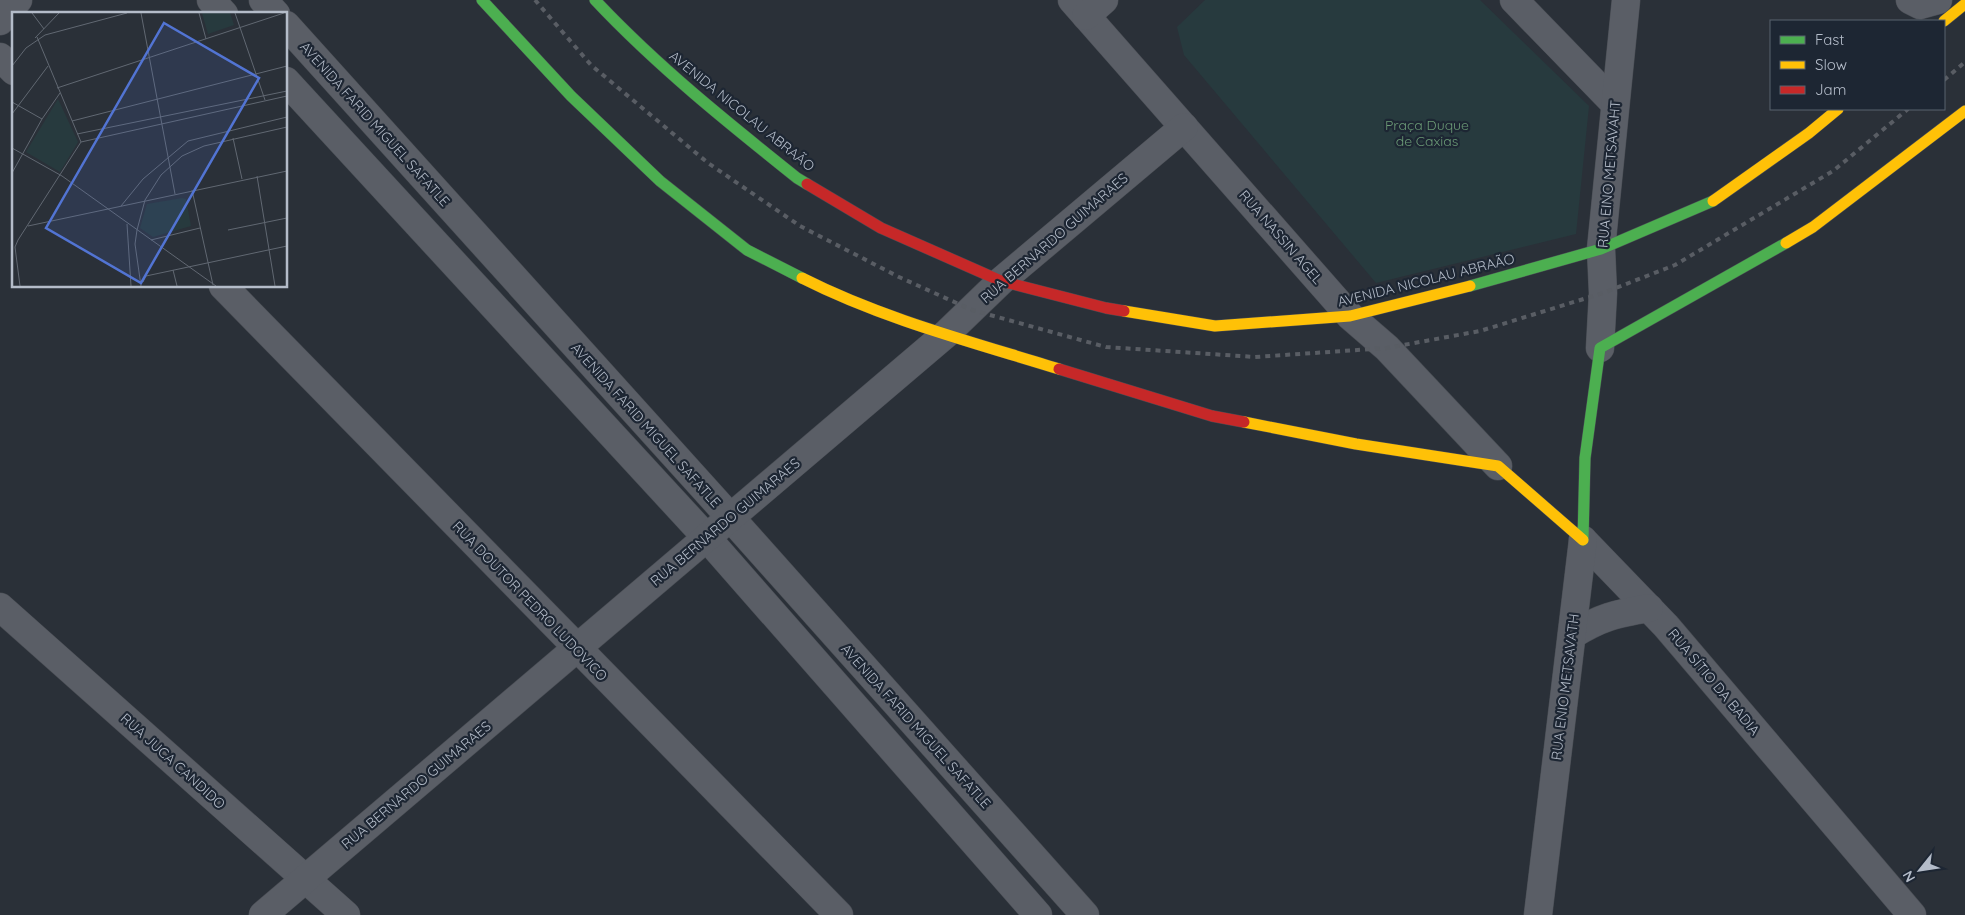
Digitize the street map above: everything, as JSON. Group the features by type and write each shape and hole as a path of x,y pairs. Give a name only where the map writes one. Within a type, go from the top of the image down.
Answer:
{"street":[{"path":"0,21 18,0"},
{"path":"212,0 222,12"},
{"path":"263,0 274,12"},
{"path":"482,0 571,96 660,181 747,250 840,298 946,334 1212,416 1356,444 1498,466"},
{"name":"AVENIDA NICOLAU ABRAÃO","path":"595,0 628,35 716,113 797,178 881,228 1001,280 1106,308 1215,326 1350,316 1461,289 1601,249 1712,202 1809,133 1837,110"},
{"path":"1514,0 1615,104"},
{"name":"RUA EINO METSAVAHT","path":"1600,348 1603,293 1601,249 1626,0"},
{"path":"1945,20 1965,4"},
{"name":"RUA NASSIN AGEL","path":"1087,5 1184,127 1350,316 1387,348 1498,466"},
{"name":"AVENIDA FARID MIGUEL SAFATLE","path":"288,27 1085,915"},
{"path":"0,57 12,70"},
{"path":"288,83 706,538 1038,915"},
{"path":"1600,348 1813,227 1965,111"},
{"name":"RUA BERNARDO GUIMARAES","path":"263,915 946,334 1001,280 1184,127"},
{"name":"RUA DOUTOR PEDRO LUDOVICO","path":"225,288 839,915"},
{"name":"RUA ENIO METSAVATH","path":"1538,915 1583,540 1585,458 1600,348"},
{"name":"RUA SÍTIO DA BADIA","path":"1498,466 1583,540 1666,626 1912,915"},
{"name":"RUA JUCA CANDIDO","path":"0,607 346,915"},
{"path":"1572,635 1593,622 1613,614 1649,608"}],"green space":[{"name":"Praça Duque de Caxias","path":"1205,0 1480,0 1589,106 1576,234 1376,283 1184,55 1177,27"}],"railway":[{"path":"535,0 591,65 708,163 800,226 899,277 972,310 1106,347 1255,357 1387,348 1480,331 1603,293 1675,265 1833,171 1907,110"},
{"path":"1945,79 1965,62"}],"traffic: fast":[{"path":"482,0 571,96 660,181 747,250 802,278"},
{"path":"595,0 643,48 693,93 797,178 807,184"},
{"path":"1470,286 1601,249 1713,201"},
{"path":"1583,540 1585,458 1600,348 1786,243"}],"traffic: slow":[{"path":"1945,20 1965,4"},
{"path":"1713,201 1809,133 1837,110"},
{"path":"1786,243 1813,227 1965,111"},
{"path":"802,278 833,293 896,318 1059,369"},
{"path":"1124,311 1215,326 1350,316 1470,286"},
{"path":"1244,422 1356,444 1498,466 1583,540"}],"traffic: jam":[{"path":"807,184 881,228 1001,281 1124,311"},
{"path":"1059,369 1212,416 1244,422"}]}
